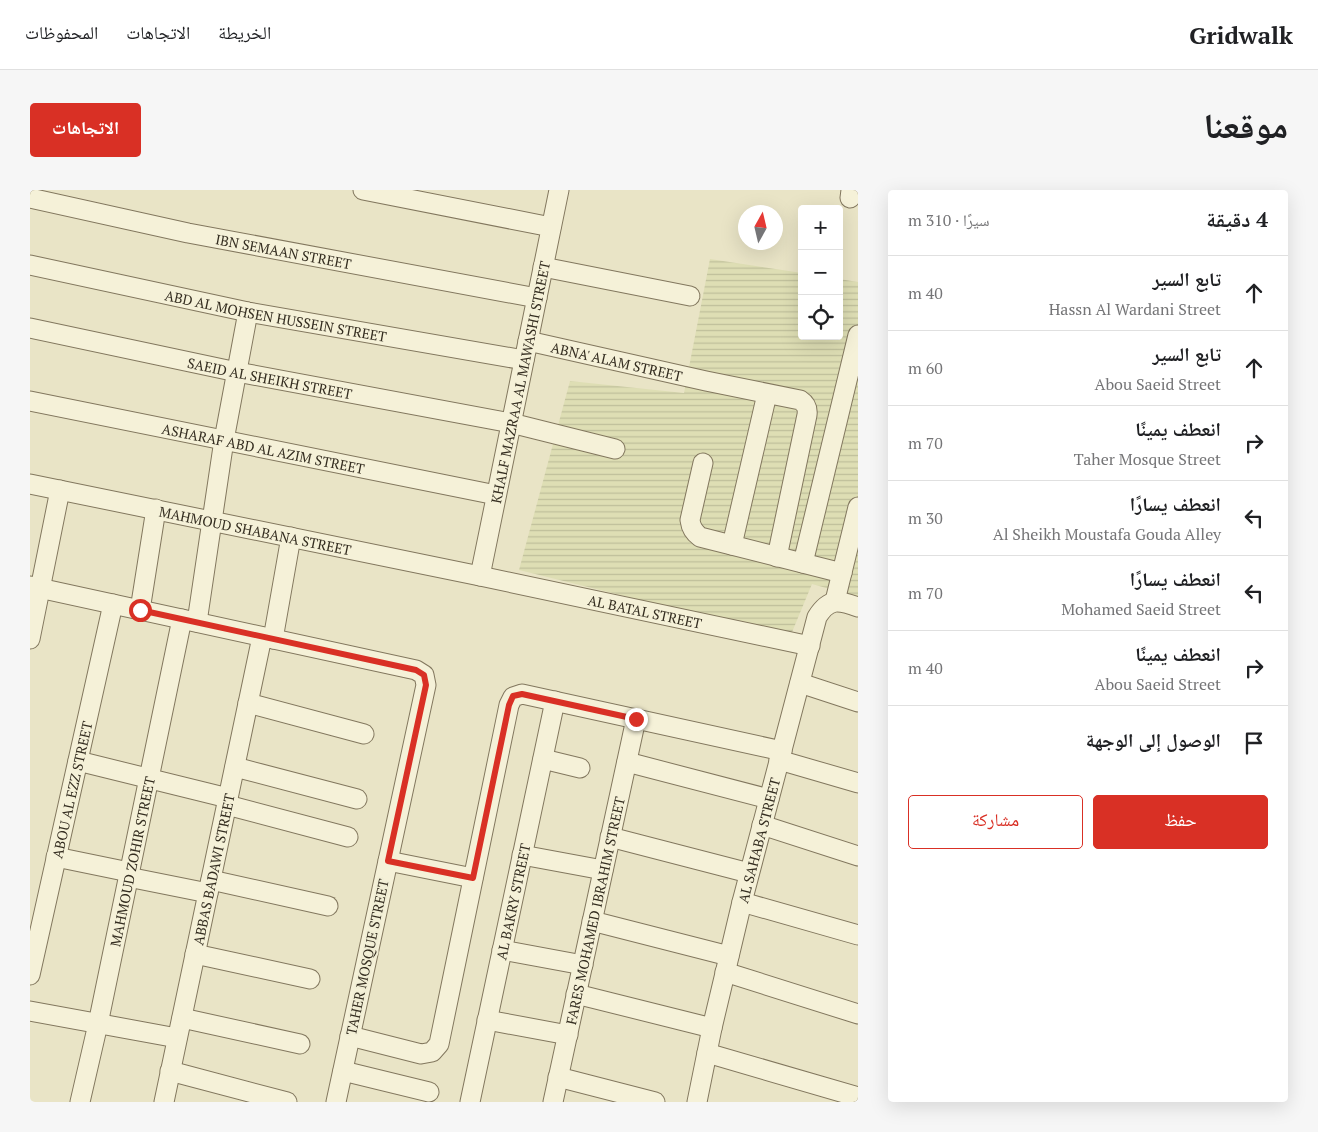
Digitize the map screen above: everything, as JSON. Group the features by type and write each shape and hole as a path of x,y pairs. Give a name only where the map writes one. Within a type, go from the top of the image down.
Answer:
{"street":[{"path":"363,190 551,227"},
{"name":"KHALF MAZRAA AL MAWASHI STREET","path":"480,576 559,190"},
{"name":"IBN SEMAAN STREET","path":"30,198 188,233 537,298"},
{"name":"ABD AL MOHSEN HUSSEIN STREET","path":"30,265 248,312 524,360"},
{"path":"543,267 690,296"},
{"name":"MAHMOUD ZOHIR STREET","path":"80,1102 149,778 190,621 212,521 224,440 248,312"},
{"name":"SAEID AL SHEIKH STREET","path":"30,328 237,372 511,423 615,449"},
{"path":"803,563 858,335"},
{"name":"ABNA' ALAM STREET","path":"528,341 800,400 808,411 777,557"},
{"path":"732,545 767,394"},
{"name":"ASHARAF ABD AL AZIM STREET","path":"30,401 496,495"},
{"path":"703,463 690,520 691,527 700,537 842,573"},
{"name":"MAHMOUD SHABANA STREET","path":"30,484 480,576"},
{"path":"30,639 35,587 60,490"},
{"path":"847,604 842,573 858,507"},
{"path":"140,610 156,509"},
{"name":"ABBAS BADAWI STREET","path":"164,1102 248,704 268,638 290,537"},
{"name":"AL BATAL STREET","path":"480,576 810,646"},
{"path":"35,587 268,638"},
{"name":"ABOU AL EZZ STREET","path":"30,975 113,604"},
{"name":"AL SAHABA STREET","path":"697,1102 712,1028 749,873 817,617 824,606 847,604"},
{"name":"TAHER MOSQUE STREET","path":"268,638 416,670 424,675 426,685 336,1102"},
{"path":"800,683 858,702"},
{"path":"350,1036 421,1054 432,1052 439,1044 509,705 513,696 522,694 636,719 781,756 858,783"},
{"name":"AL BAKRY STREET","path":"470,1102 555,701"},
{"path":"248,704 364,734"},
{"name":"FARES MOHAMED IBRAHIM STREET","path":"553,1102 636,719"},
{"path":"543,759 580,768"},
{"path":"78,761 149,778 348,838"},
{"path":"627,762 769,799"},
{"path":"235,766 357,799"},
{"path":"762,825 858,856"},
{"path":"610,837 749,873"},
{"path":"522,855 603,870"},
{"path":"56,857 129,875 328,906"},
{"path":"388,861 473,878"},
{"path":"742,902 858,935"},
{"path":"592,921 727,964 858,1014"},
{"path":"502,950 583,965"},
{"path":"195,954 310,979"},
{"path":"576,994 712,1028"},
{"path":"30,1011 177,1038"},
{"path":"182,1018 300,1044"},
{"path":"487,1020 568,1035"},
{"path":"707,1053 858,1097"},
{"path":"170,1071 287,1102"},
{"path":"343,1071 429,1092"},
{"path":"558,1077 654,1102"}],"green space":[{"path":"710,259 798,272 798,340 843,340 843,280 858,282 858,597 812,584 790,637 519,570 570,381 684,393"}],"route":[{"path":"140,610 416,670 424,675 426,685 388,861 473,878 509,705 513,696 522,694 636,719"}]}
